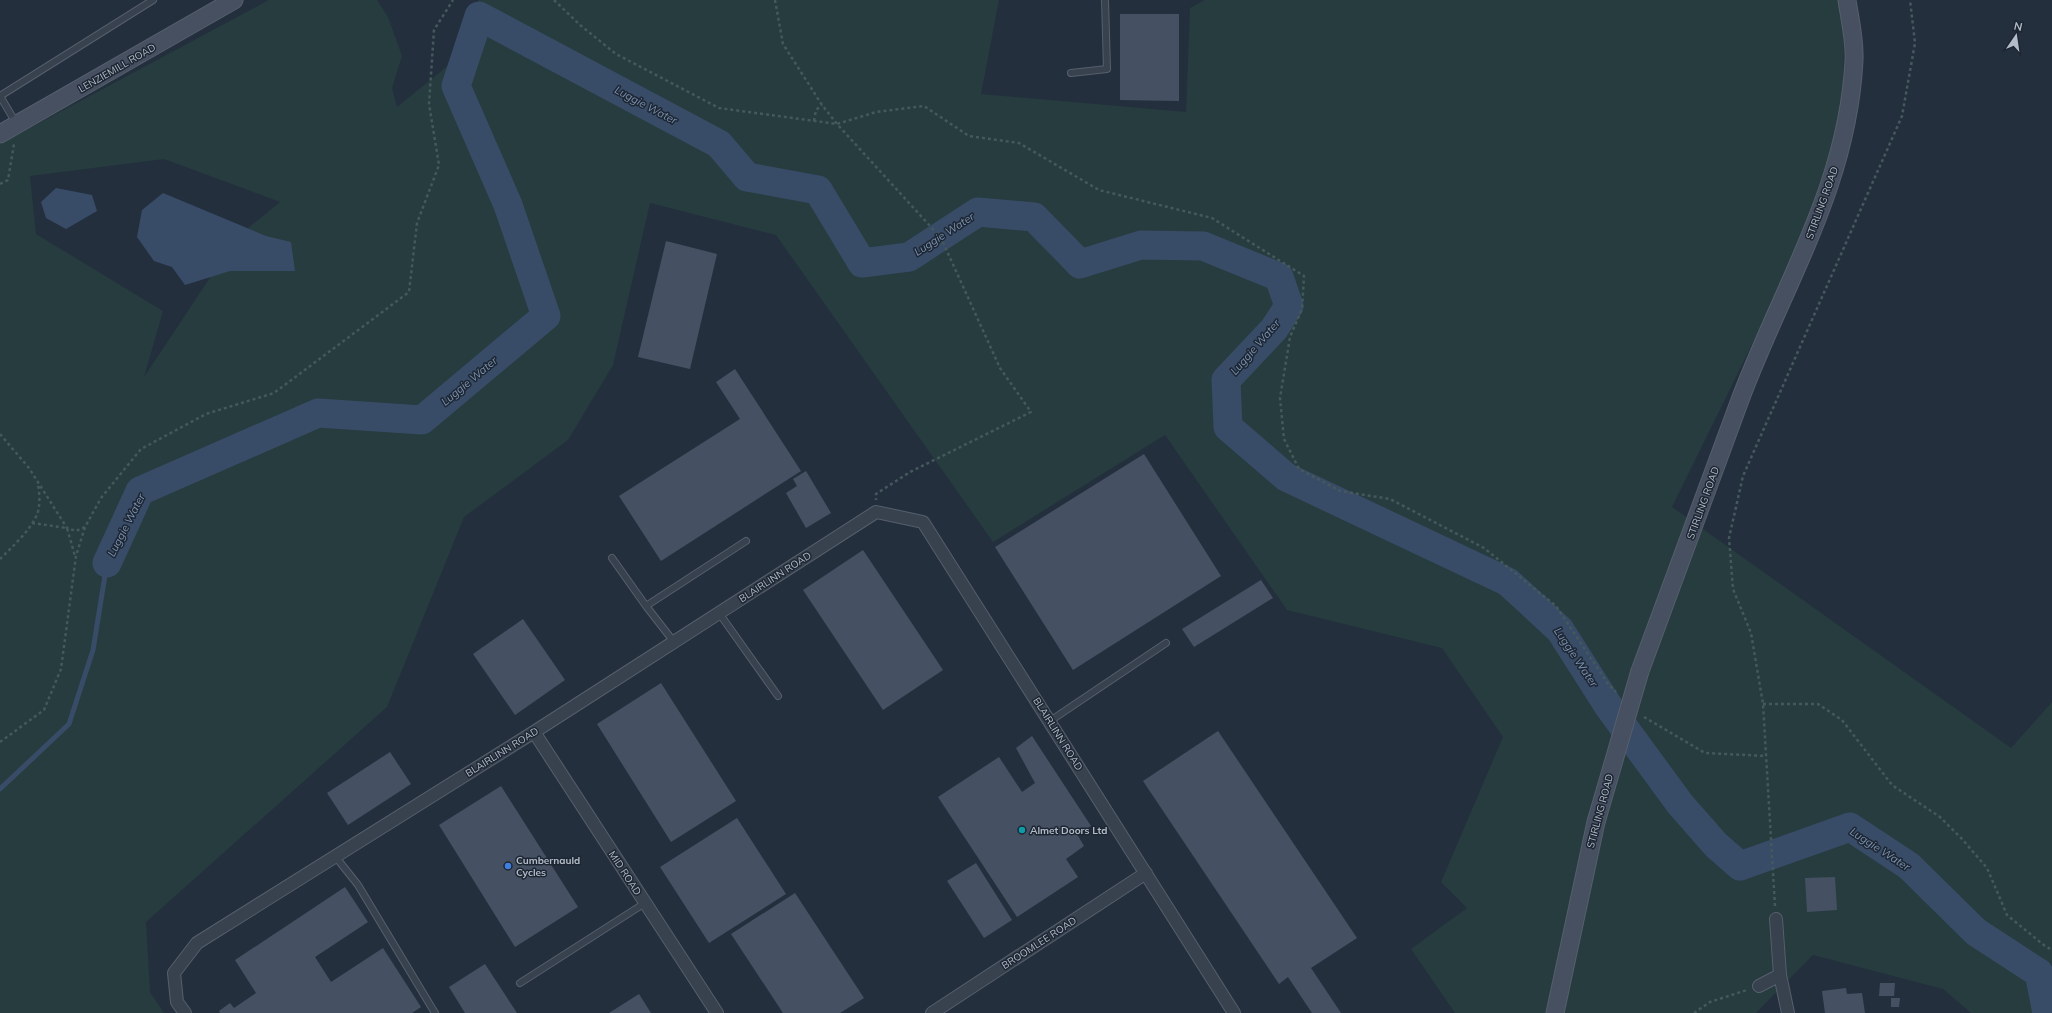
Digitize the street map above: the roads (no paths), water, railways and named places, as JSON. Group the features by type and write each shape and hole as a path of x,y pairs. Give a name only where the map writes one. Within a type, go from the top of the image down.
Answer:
{"main road":[{"name":"LENZIEMILL ROAD","path":"0,134 17,126 234,0"},
{"name":"STIRLING ROAD","path":"1555,1013 1596,822 1640,671 1740,398 1822,211 1838,162 1848,113 1854,59 1847,0"}],"street":[{"name":"BLAIRLINN ROAD","path":"185,1013 177,1002 174,972 197,943 534,732 876,512 923,522 1050,720 1234,1013"},
{"name":"MID ROAD","path":"534,732 717,1013"},
{"name":"BROOMLEE ROAD","path":"932,1013 1146,872"},
{"path":"1776,919 1780,976 1788,1013"},
{"path":"1759,986 1780,976"}],"lane":[{"path":"17,126 0,96 152,0"},
{"path":"1071,73 1107,69 1105,0"},
{"path":"646,606 746,541"},
{"path":"612,558 674,642"},
{"path":"719,612 778,696"},
{"path":"1050,720 1166,643"},
{"path":"336,856 358,885 435,1013"},
{"path":"520,983 645,903"}],"water":[{"path":"56,188 92,195 97,211 66,229 46,218 41,202"},
{"path":"163,193 266,236 291,242 295,271 230,271 185,285 172,267 154,261 137,237 142,210"}],"waterway":[{"name":"Luggie Water","path":"107,563 140,491 318,413 422,420 546,316 508,205 456,86 479,16 719,144 747,177 818,190 862,263 909,257 978,212 1034,217 1080,264 1141,245 1203,246 1279,277 1289,306 1274,329 1226,380 1228,427 1286,477 1508,582 1560,630 1609,707 1680,804 1716,845 1740,866 1850,827 1909,866 1976,932 2039,973 2047,1013"},
{"name":"Luggie Water","path":"0,789 69,724 93,650 107,563"}],"place":[{"name":"Almet Doors Ltd","path":"1022,830"},
{"name":"Cumbernauld Cycles","path":"508,866"}]}
